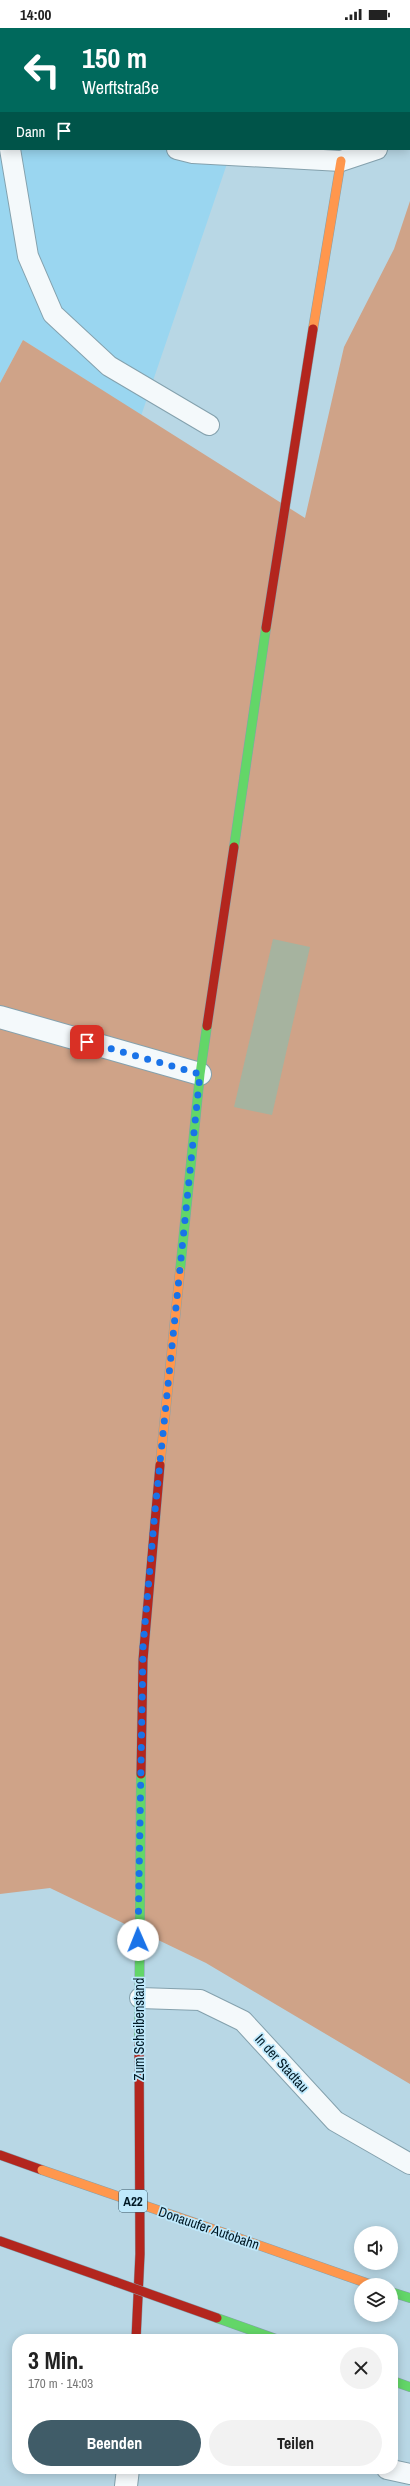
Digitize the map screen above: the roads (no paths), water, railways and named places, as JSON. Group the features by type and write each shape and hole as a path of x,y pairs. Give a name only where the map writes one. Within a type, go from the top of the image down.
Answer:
{"main road":[{"name":"Zum Scheibenstand","path":"136,2334 140,2254 140,1998 138,1925 143,1647 155,1511 200,1074 297,422 342,155"},
{"name":"Donauufer Autobahn","path":"0,2155 354,2279"},
{"path":"0,2241 262,2334"},
{"path":"398,2294 410,2298"},
{"path":"398,2383 410,2387"}],"street":[{"path":"0,1017 200,1074"},
{"path":"126,2486 127,2474"}],"lane":[{"path":"10,150 28,256 53,314 110,366 209,425"},
{"path":"181,150 194,153 342,155 371,150"},
{"name":"In der Stadtau","path":"140,1998 200,2000 243,2021 335,2121 410,2164"},
{"path":"398,2471 410,2474"}]}
